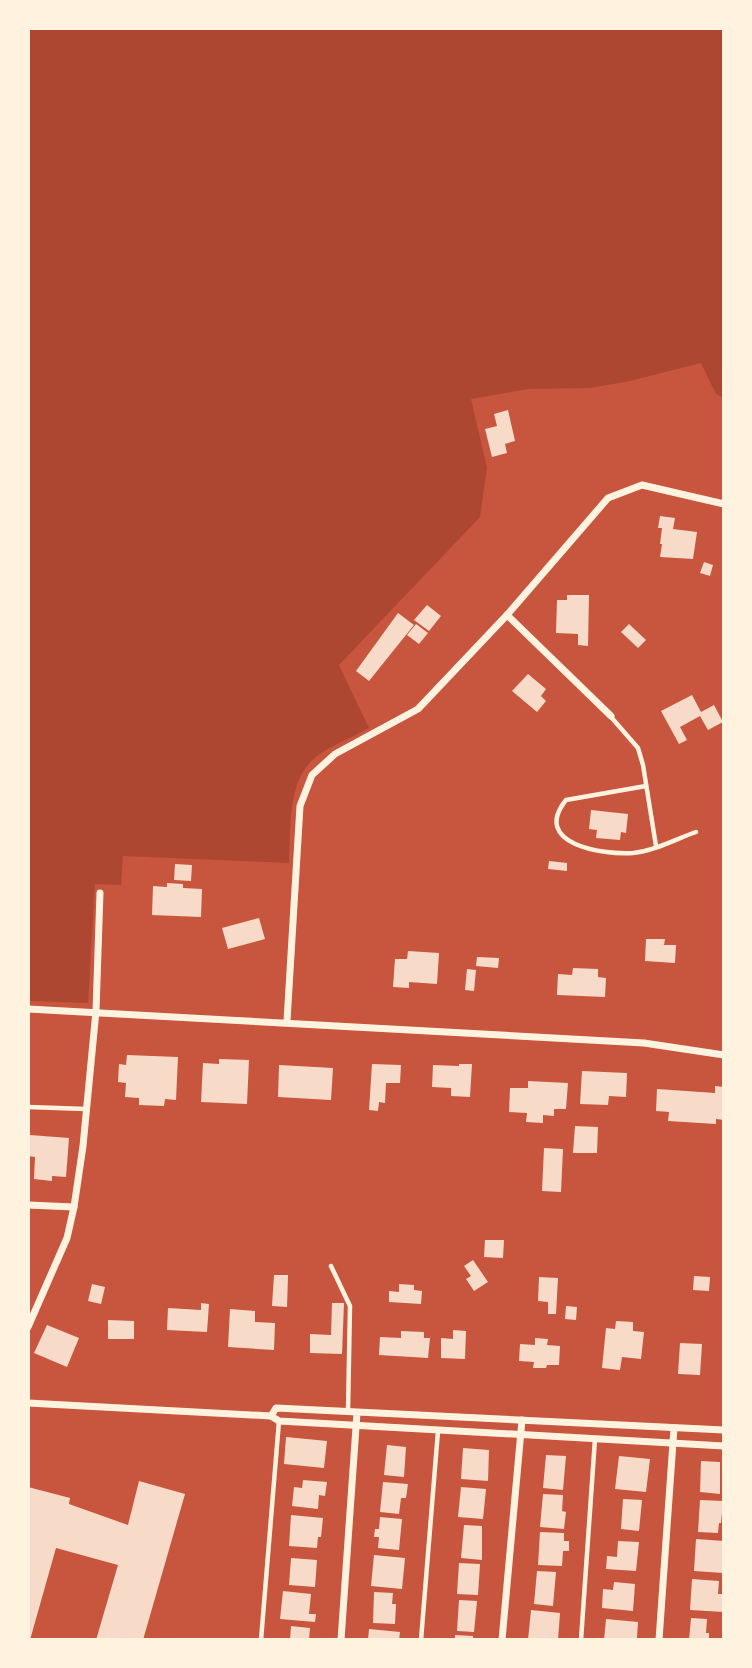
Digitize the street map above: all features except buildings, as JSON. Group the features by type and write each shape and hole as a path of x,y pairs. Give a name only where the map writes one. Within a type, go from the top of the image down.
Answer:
{"street":[{"path":"287,1021 300,806 313,775 335,754 418,709 507,615 608,498 642,485 724,504"},
{"path":"507,615 611,716"},
{"path":"28,1327 67,1238 74,1207 96,1011 100,893"},
{"path":"28,1009 287,1021 644,1043 724,1055"},
{"path":"28,1205 74,1207"},
{"path":"28,1403 271,1416 279,1421 357,1426 724,1446"},
{"path":"271,1416 276,1408 724,1430"},
{"path":"341,1640 358,1413"},
{"path":"502,1640 522,1420"},
{"path":"659,1640 674,1427"}],"lane":[{"path":"611,716 638,748 656,846"},
{"path":"646,786 566,800 558,809 556,823 561,836 581,847 611,853 636,853 696,832"},
{"path":"28,1107 86,1109"},
{"path":"331,1266 350,1306 348,1412"},
{"path":"28,1302 38,1303"},
{"path":"261,1640 279,1421"},
{"path":"421,1640 438,1431"},
{"path":"581,1640 595,1439"}],"shaded area":[{"path":"28,28 724,28 724,398 716,394 701,363 590,388 529,389 471,399 487,468 480,517 339,665 369,728 317,756 307,766 295,791 292,806 289,863 123,856 121,885 95,884 88,1003 28,1001"}]}
